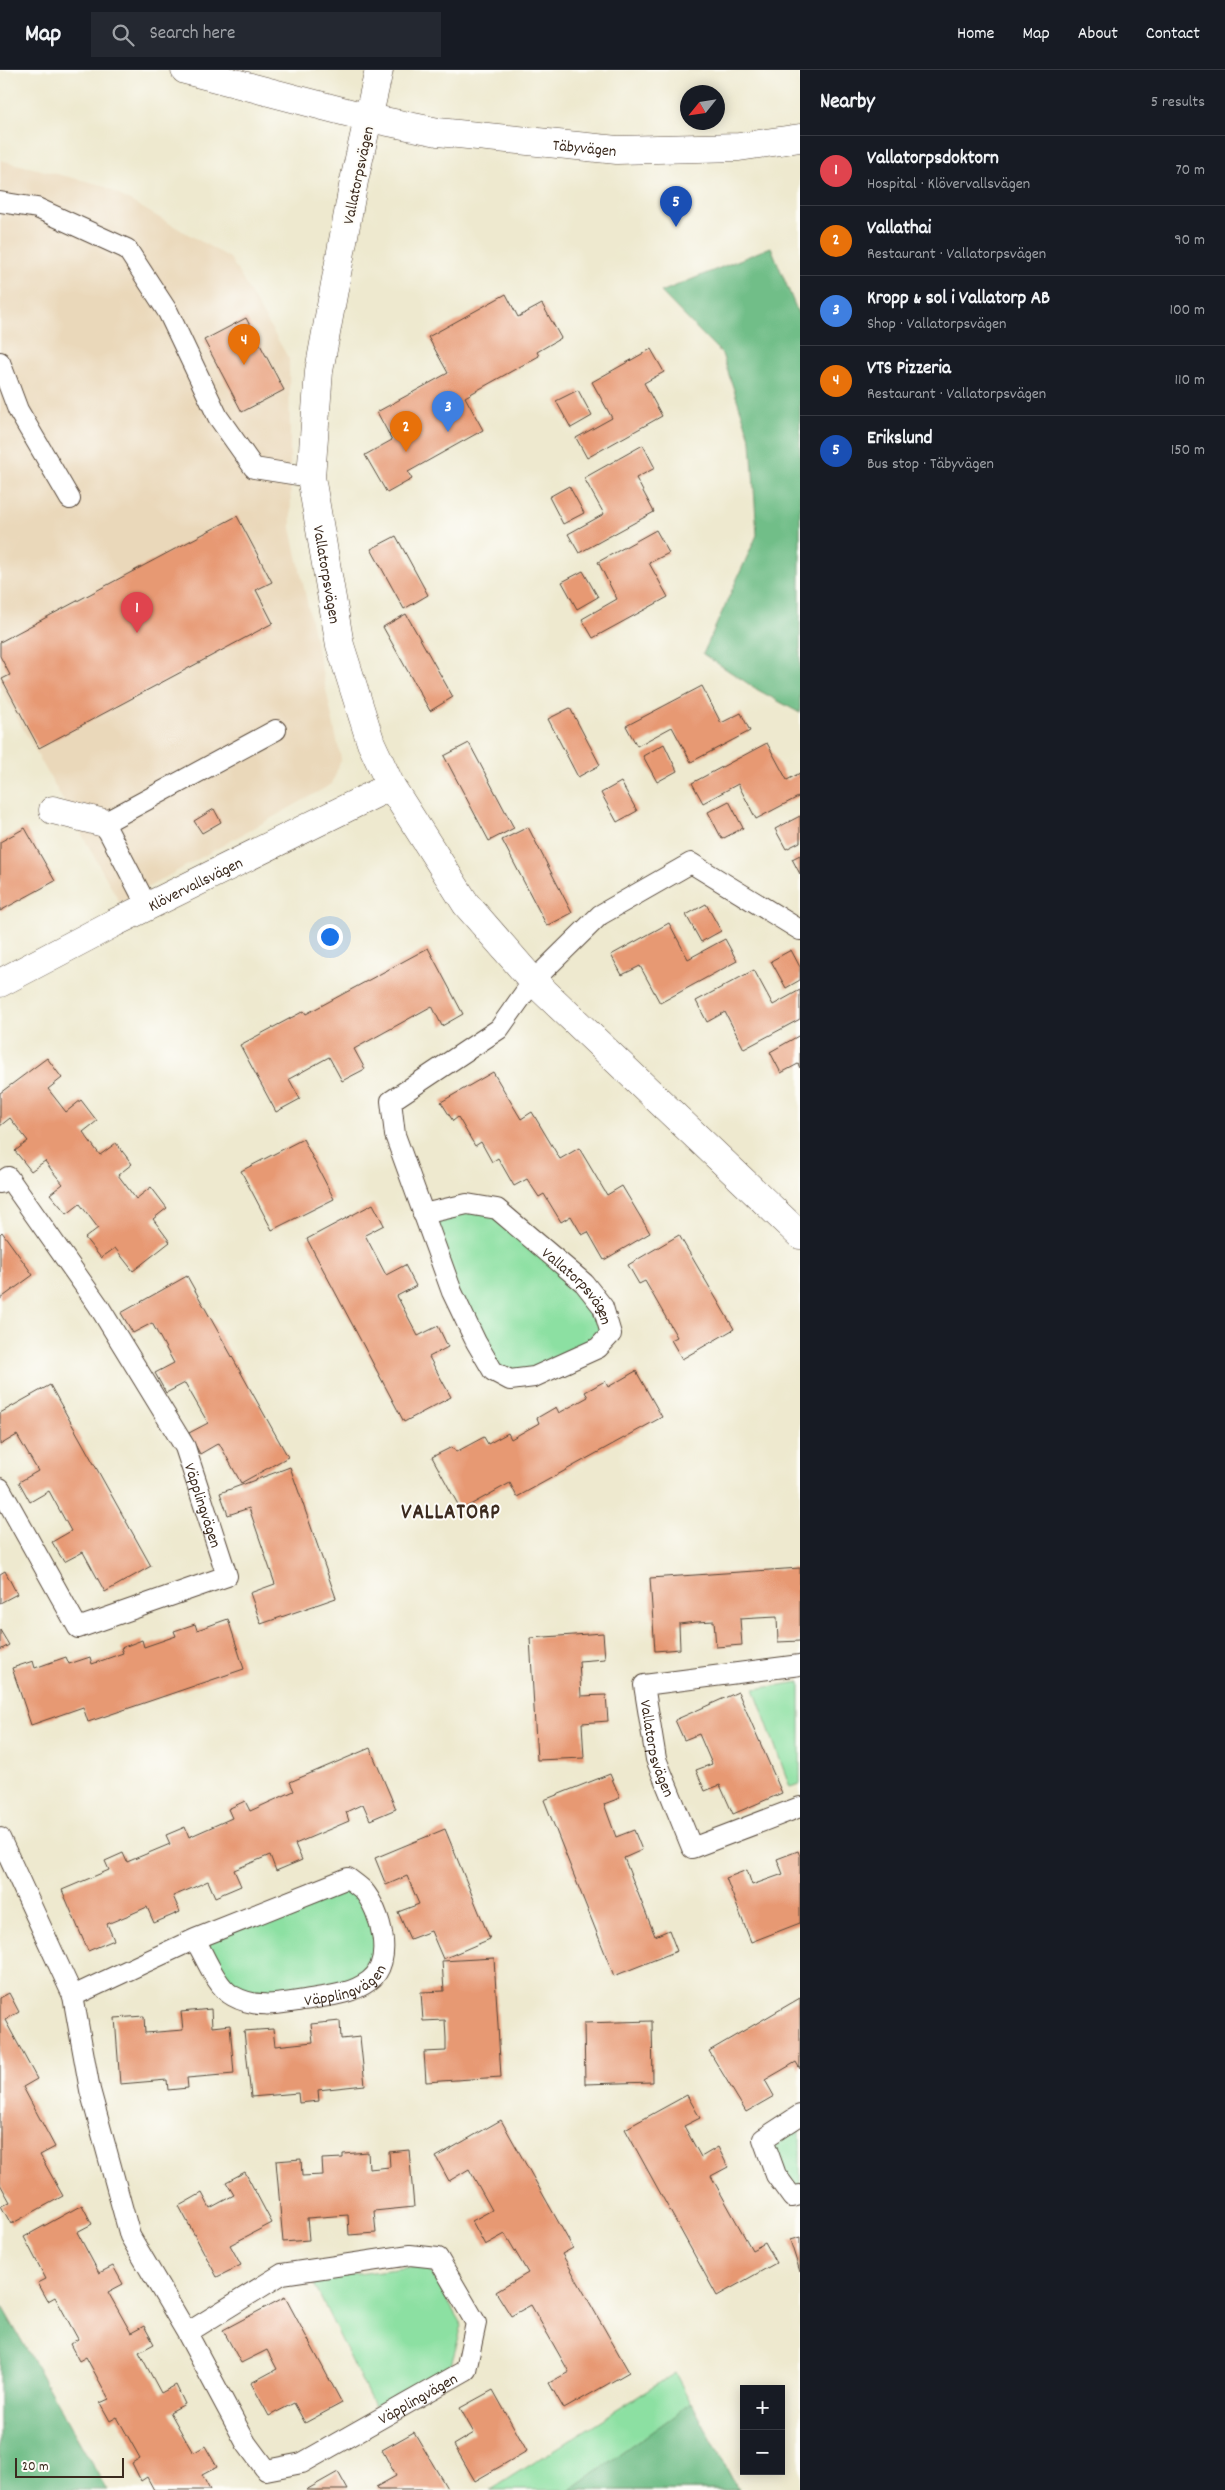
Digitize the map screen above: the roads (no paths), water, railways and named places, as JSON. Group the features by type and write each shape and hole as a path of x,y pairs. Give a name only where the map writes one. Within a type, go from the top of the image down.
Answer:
{"street":[{"name":"Täbyvägen","path":"185,70 369,118 438,132 617,150 739,147 800,138"},
{"path":"369,118 380,70"},
{"name":"Vallatorpsvägen","path":"369,118 354,181 319,371 311,477 340,645 370,742 390,786 466,904 534,981 800,1235"},
{"name":"Klövervallsvägen","path":"0,983 146,906 390,786"},
{"path":"53,810 104,823"}],"lane":[{"path":"0,202 37,208 128,249 168,312 218,417 254,468 311,477"},
{"path":"0,362 18,410 70,499"},
{"path":"146,906 104,823 276,730"},
{"name":"Vallatorpsvägen","path":"423,1214 466,1204 497,1209 584,1283 603,1307 611,1334 598,1348 534,1377 510,1380 493,1371 476,1342 452,1292 423,1214 394,1135 391,1100 499,1029 534,981 600,915 691,863 800,930"},
{"name":"Väpplingvägen","path":"0,1183 8,1177 98,1305 185,1447 227,1576 78,1628 0,1488"},
{"name":"Vallatorpsvägen","path":"800,1665 644,1685 656,1759 692,1848 800,1807"},
{"name":"Väpplingvägen","path":"0,1838 73,1996 90,2090 130,2236 188,2334 246,2443 266,2470 302,2463 466,2370 476,2323 438,2258 410,2256 282,2274 188,2334"},
{"name":"Väpplingvägen","path":"73,1996 195,1939 348,1878 364,1891 378,1917 384,1944 383,1962 370,1980 347,1992 265,2006 232,1996 218,1980 195,1939"},
{"path":"800,2115 763,2139 776,2174 792,2196 800,2195"}],"place":[{"name":"Erikslund","path":"676,227"},
{"name":"VTS Pizzeria","path":"244,365"},
{"name":"Kropp & sol i Vallatorp AB","path":"448,432"},
{"name":"Vallathai","path":"406,452"},
{"name":"Vallatorpsdoktorn","path":"137,633"}],"district":[{"name":"VALLATORP","path":"451,1511"}]}
